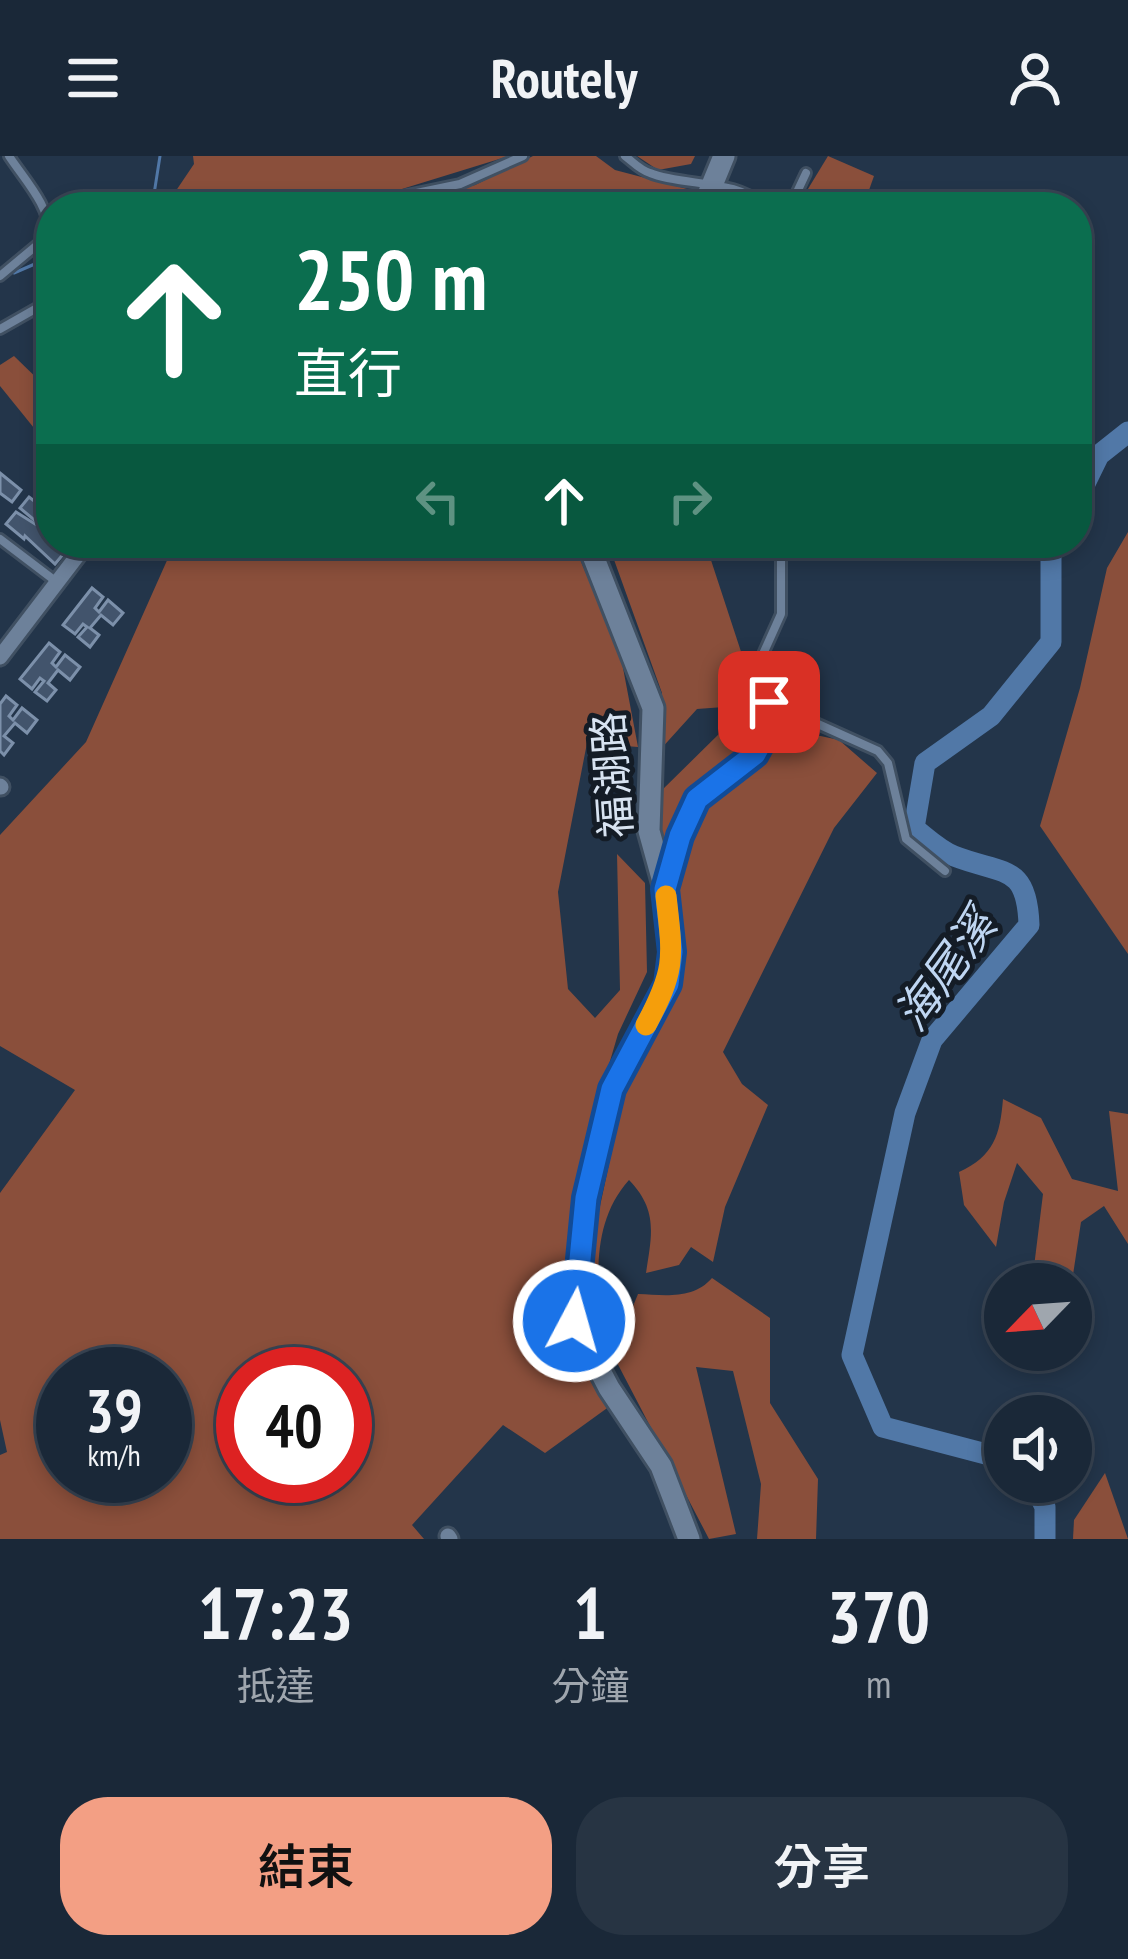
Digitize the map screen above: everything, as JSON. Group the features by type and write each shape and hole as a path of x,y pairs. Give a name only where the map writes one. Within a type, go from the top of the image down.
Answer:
{"street":[{"path":"710,192 724,156"},
{"path":"0,657 77,558"},
{"name":"福湖路","path":"594,558 653,708 649,831 665,889 672,952 668,984 612,1089 586,1198 574,1321 609,1388 661,1466 689,1539"}],"lane":[{"path":"9,156 36,196"},
{"path":"421,192 460,184 524,156"},
{"path":"625,156 646,172 696,192"},
{"path":"797,192 806,173"},
{"path":"0,276 36,246"},
{"path":"0,329 36,309"},
{"path":"0,539 59,584"},
{"path":"665,889 680,836 697,799 755,754 770,727 769,702 760,675 763,654 781,614 781,558"},
{"path":"769,702 878,751 888,763 906,839 945,871"}],"shaded area":[{"path":"193,156 509,156 392,192 175,192 194,164"},
{"path":"533,156 596,156 615,170 691,190 450,192"},
{"path":"637,156 695,156 691,164 658,170"},
{"path":"828,156 874,176 868,192 806,192"},
{"path":"14,356 36,377 36,430 0,386 0,365"},
{"path":"1128,532 1128,954 1040,826 1080,688 1107,568"},
{"path":"168,558 579,558 620,652 638,747 587,743 558,892 568,989 595,1018 620,990 617,854 645,883 647,972 618,1034 587,1139 560,1308 610,1406 545,1453 503,1425 412,1525 424,1539 0,1539 0,1455 7,1452 0,1420 0,1193 75,1090 0,1046 0,835 86,742"},
{"path":"613,558 710,558 748,673 751,705 697,709 659,751 662,693"},
{"path":"765,716 737,755 680,804 668,861 661,843 658,794 724,729"},
{"path":"779,727 839,740 877,773 834,828 723,1052 742,1084 768,1105 725,1207 713,1262 691,1247 679,1265 646,1273 649,1212 629,1180 610,1211 600,1244 601,1316 587,1321 587,1267 625,1089 675,990 680,920 675,855 709,807 754,765"},
{"path":"1003,1099 1041,1118 1072,1179 1118,1191 1109,1111 1128,1114 1128,1244 1104,1206 1081,1222 1075,1263 1034,1263 1043,1194 1017,1163 996,1247 964,1205 959,1172 988,1151 1000,1123"},
{"path":"712,1278 770,1318 770,1403 818,1479 816,1539 757,1539 761,1484 733,1371 696,1367 736,1534 709,1539 613,1355 638,1294 687,1293"},
{"path":"1105,1473 1128,1539 1073,1539 1074,1520 1085,1503 1092,1503 1092,1493"}],"building":[{"path":"0,473 21,490 12,502 0,493"},
{"path":"29,497 36,502 36,521 20,508"},
{"path":"16,512 36,525 36,546 25,536 6,524"},
{"path":"92,588 103,597 95,608 99,612 108,600 123,613 113,625 101,615 90,628 99,635 90,647 78,637 87,627 83,624 75,634 63,625"},
{"path":"49,643 60,652 52,663 56,667 65,655 80,667 70,680 58,670 48,683 56,690 47,701 35,692 44,681 40,678 32,689 20,679"},
{"path":"6,696 17,705 9,716 13,720 22,708 37,720 27,733 15,723 4,736 13,743 4,755 0,751 0,704"}],"waterway":[{"path":"154,192 160,156"},
{"path":"14,273 36,263"},
{"name":"海尾溪","path":"1092,469 1099,455 1128,432"},
{"name":"海尾溪","path":"984,1453 883,1427 852,1355 905,1113 932,1040 1029,925 1023,891 1009,874 949,853 914,828 925,763 991,716 1051,642 1051,558"},
{"name":"海尾溪","path":"1043,1503 1045,1539"}],"slow traffic":[{"path":"646,1025 668,984 672,952 666,896"}],"route":[{"path":"574,1321 586,1198 612,1089 668,984 672,952 665,889 680,836 697,799 755,754 770,727 769,702"}]}
